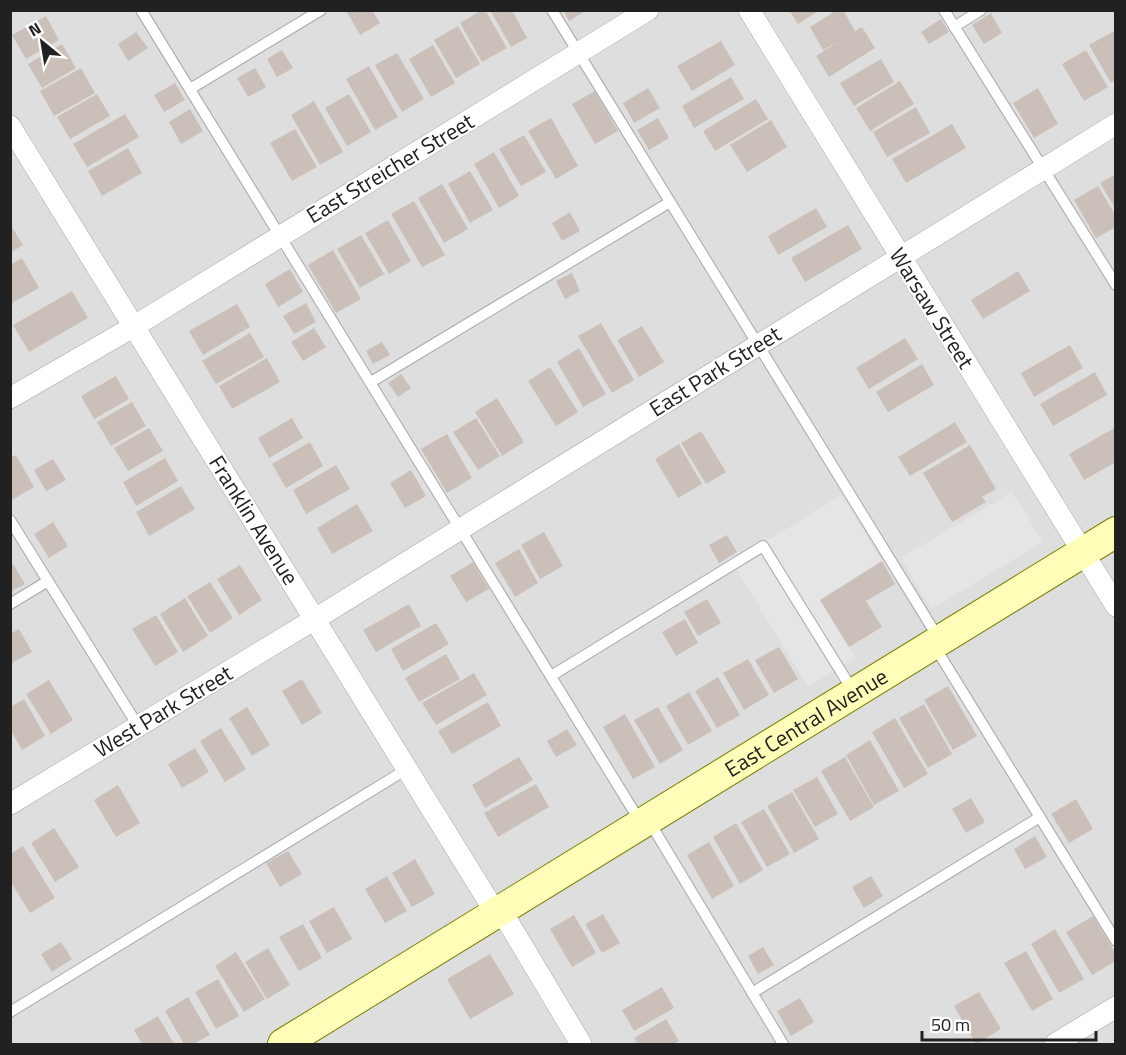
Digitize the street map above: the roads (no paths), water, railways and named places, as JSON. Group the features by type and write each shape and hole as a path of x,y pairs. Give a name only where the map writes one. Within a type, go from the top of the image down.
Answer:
{"street":[{"name":"East Streicher Street","path":"10,398 133,327 648,10"},
{"name":"Warsaw Street","path":"749,10 1116,606"},
{"name":"East Park Street","path":"315,620 461,527 1116,124"},
{"name":"Franklin Avenue","path":"10,126 407,769 581,1044"},
{"name":"East Central Avenue","path":"283,1044 938,644 1116,532"},
{"name":"West Park Street","path":"10,804 315,620"},
{"path":"1055,1044 1116,1007"}],"lane":[{"path":"141,10 551,676 783,1044"},
{"path":"190,89 321,10"},
{"path":"552,10 757,344 1116,941"},
{"path":"944,10 1116,285"},
{"path":"954,27 981,10"},
{"path":"371,382 670,202"},
{"path":"10,520 138,726"},
{"path":"551,676 763,546 855,694"},
{"path":"10,604 48,581"},
{"path":"10,1012 407,769"},
{"path":"752,993 1040,817"}]}
